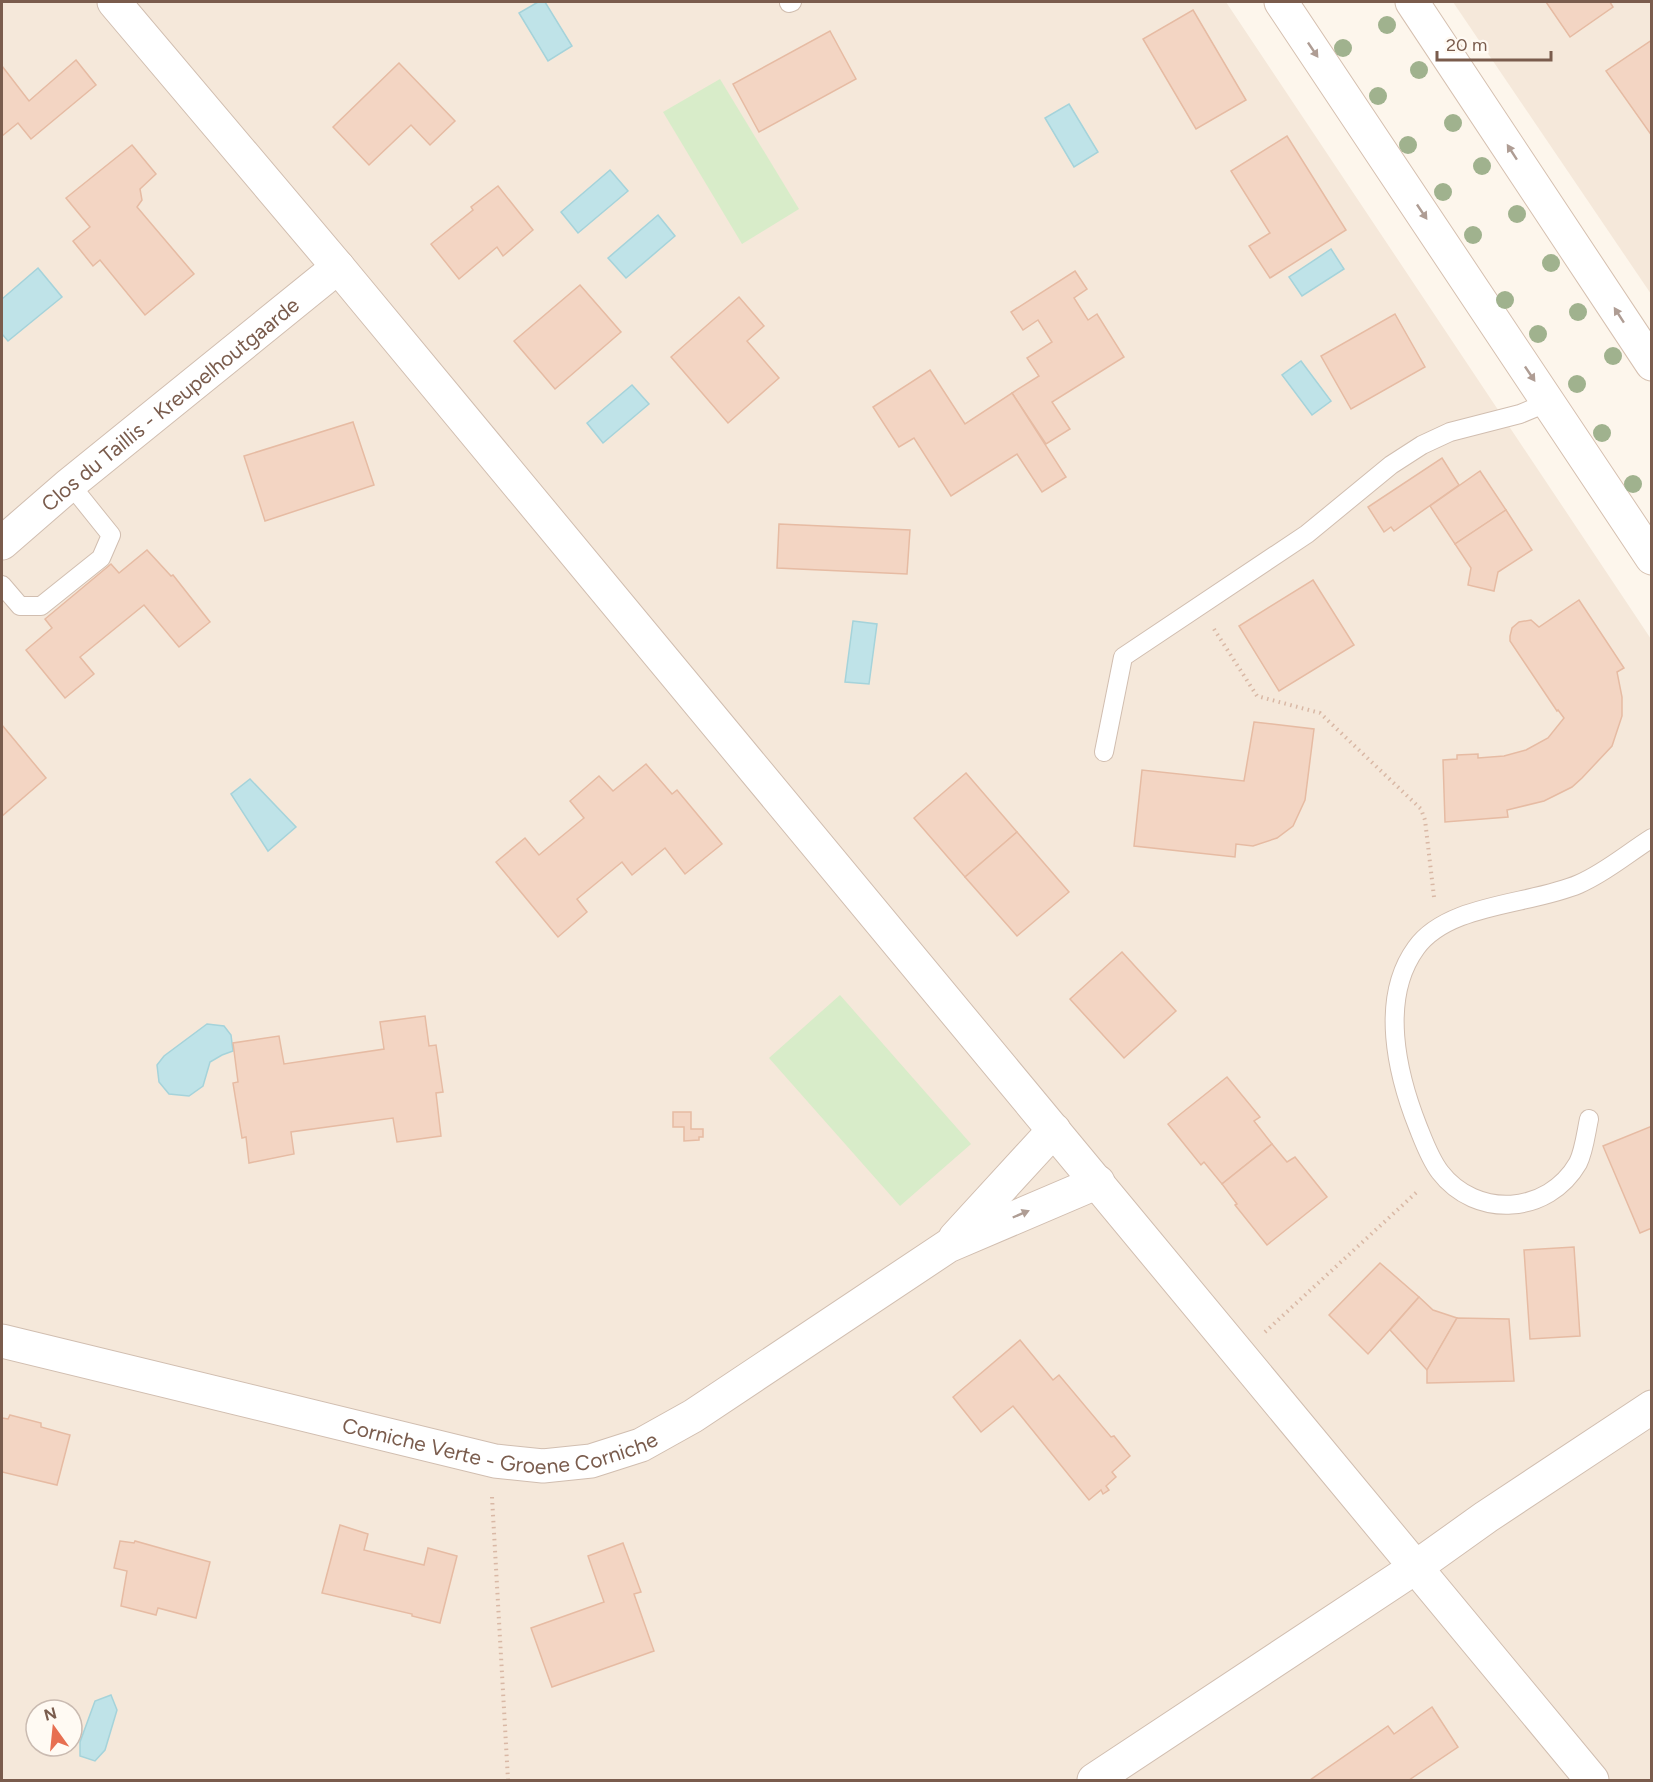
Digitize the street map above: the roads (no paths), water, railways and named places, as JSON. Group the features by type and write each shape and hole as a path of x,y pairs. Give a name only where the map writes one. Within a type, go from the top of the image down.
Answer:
{"street":[{"path":"114,2 338,267 1592,1780"},
{"path":"1281,2 1652,558"},
{"path":"1412,2 1652,364"},
{"name":"Clos du Taillis - Kreupelhoutgaarde","path":"2,543 70,484 338,267"},
{"name":"Corniche Verte - Groene Corniche","path":"948,1246 1054,1130"},
{"name":"Corniche Verte - Groene Corniche","path":"2,1341 495,1461 543,1466 591,1461 641,1445 693,1416 948,1246 1098,1182"},
{"path":"1094,1780 1416,1567 1486,1517 1652,1407"}],"lane":[{"path":"1104,752 1123,657 1307,534 1391,465 1422,445 1450,432 1520,414 1549,402"},
{"path":"2,585 20,606 41,606 101,558 111,535 70,484"},
{"path":"1588,1119 1579,1161 1569,1176 1556,1188 1534,1201 1512,1205 1485,1203 1467,1196 1439,1171 1427,1149 1412,1111 1402,1077 1395,1039 1395,1005 1404,971 1416,947 1439,927 1469,913 1552,894 1580,884 1652,838"}],"water":[{"path":"538,2 545,2 572,46 548,61 519,13"},
{"path":"1069,104 1098,152 1074,167 1045,118"},
{"path":"610,170 628,191 578,233 561,212"},
{"path":"658,215 675,236 626,278 608,258"},
{"path":"1331,249 1344,269 1302,296 1289,277"},
{"path":"38,268 62,297 8,341 2,334 2,299"},
{"path":"1301,361 1331,401 1312,415 1282,375"},
{"path":"632,385 649,404 603,443 587,423"},
{"path":"853,621 877,624 869,684 845,682"},
{"path":"250,779 296,827 268,851 231,794"},
{"path":"207,1024 224,1026 231,1035 233,1051 210,1062 203,1086 189,1096 169,1094 159,1082 157,1065 164,1056"},
{"path":"111,1695 117,1710 105,1750 95,1761 84,1757 84,1731 95,1701"}]}
